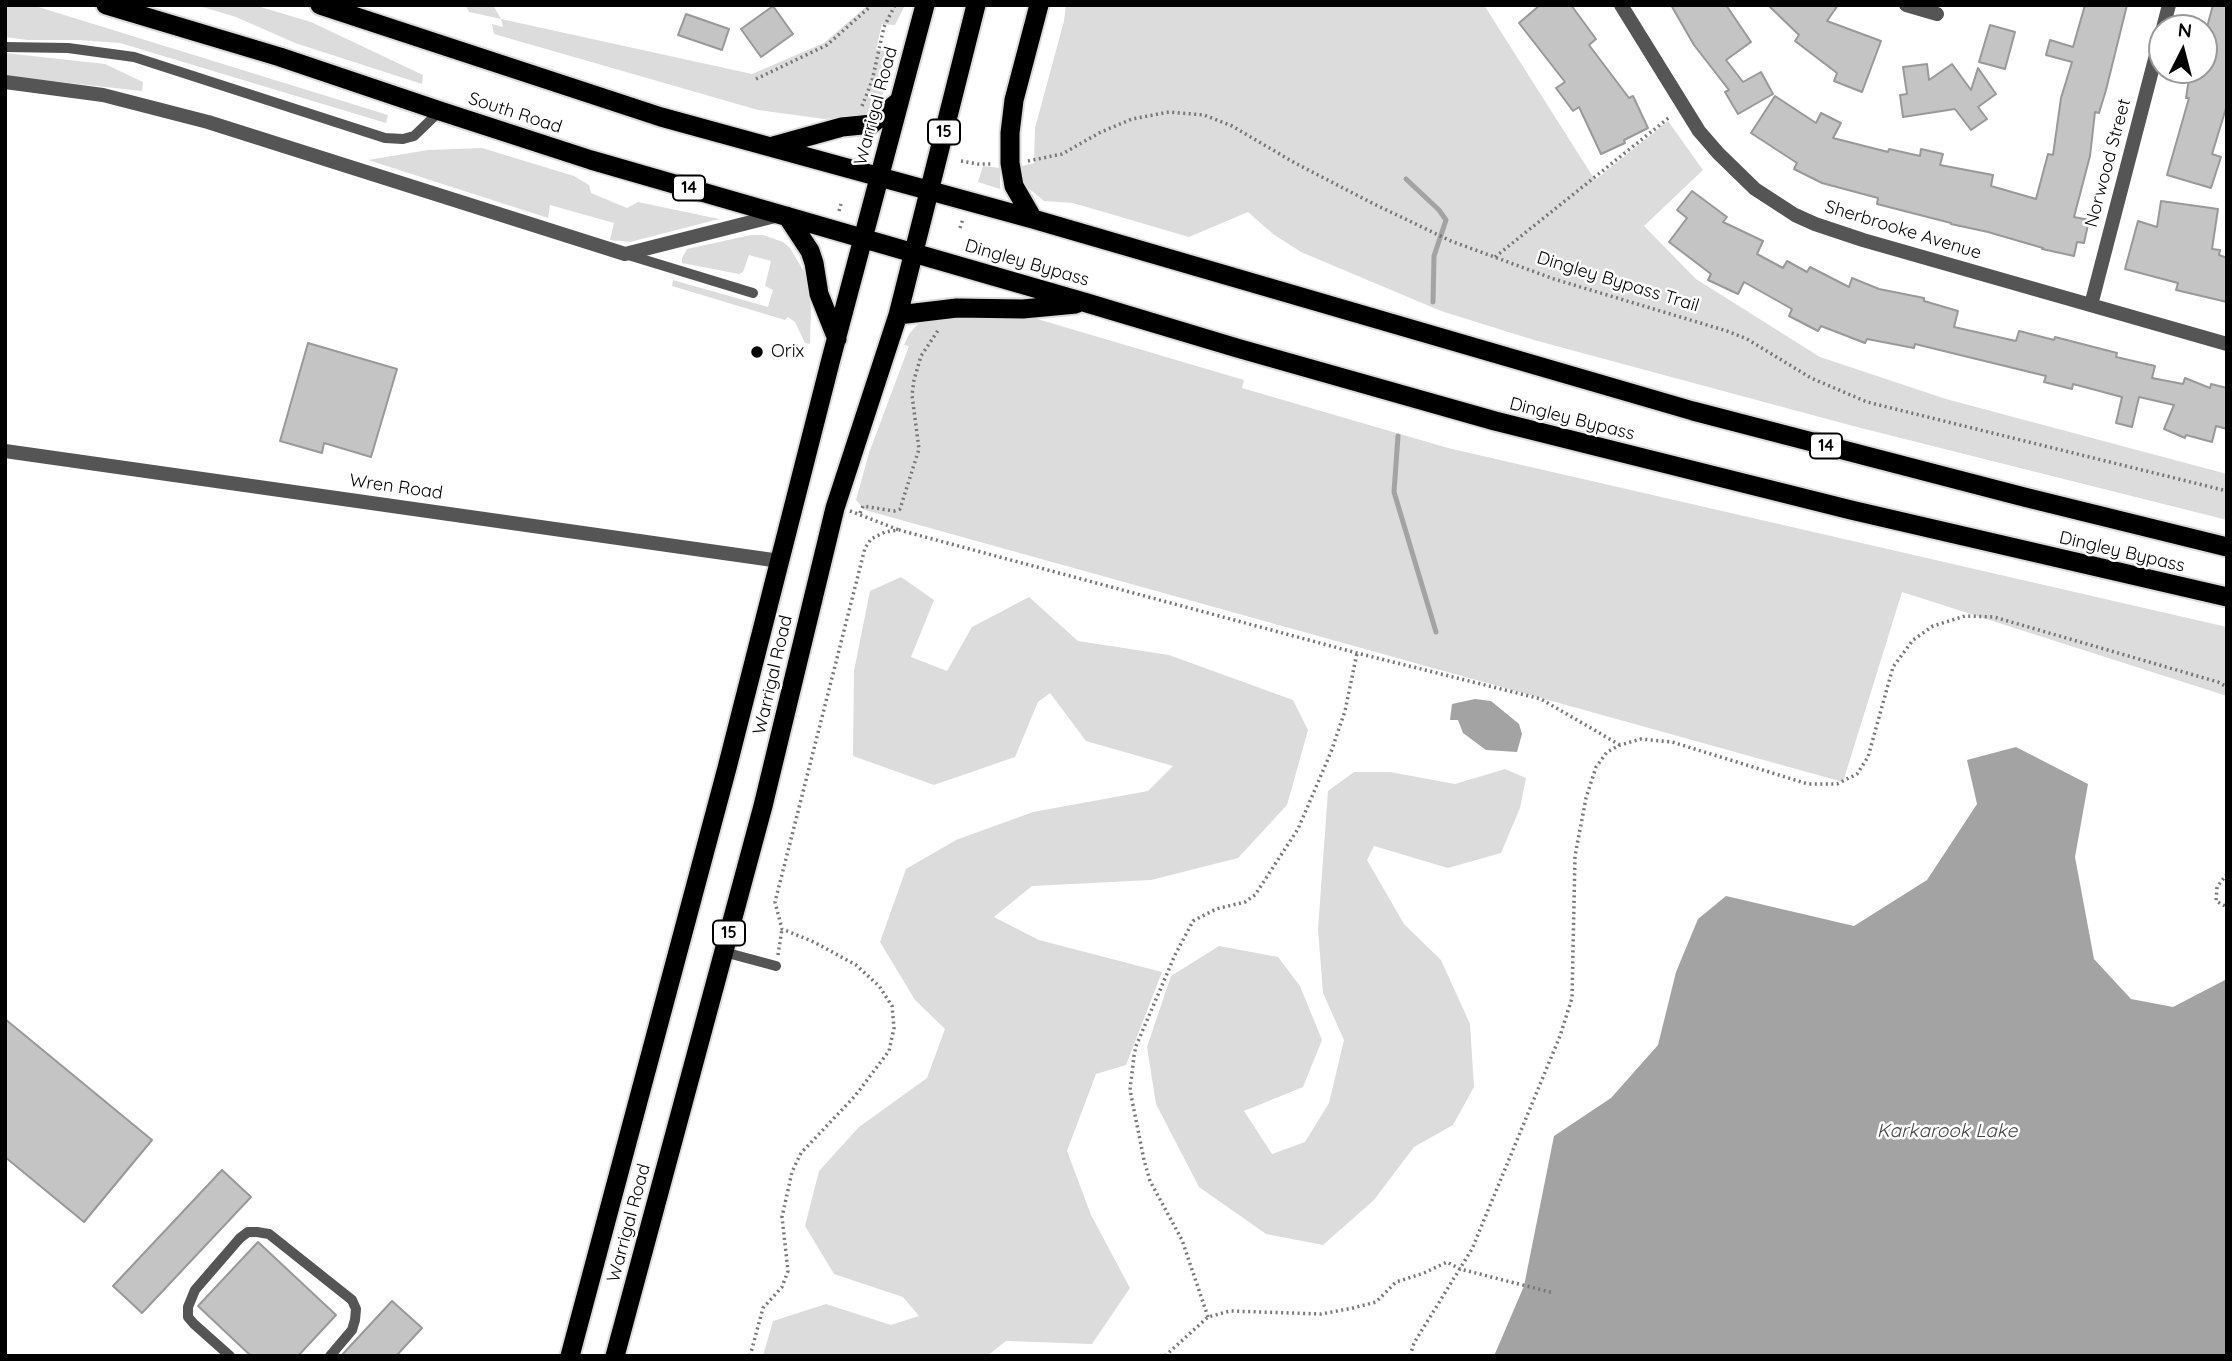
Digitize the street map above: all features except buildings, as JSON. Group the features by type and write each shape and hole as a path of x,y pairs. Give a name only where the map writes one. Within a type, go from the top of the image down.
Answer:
{"highway":[{"name":"South Road","path":"106,5 280,57 591,160 914,252"},
{"name":"14","path":"320,5 661,117 930,191"},
{"name":"Warrigal Road","path":"570,1356 925,5"},
{"name":"Warrigal Road","path":"615,1356 773,768 835,508 898,315 976,5"},
{"path":"1034,219 1014,186 1010,163 1010,133 1014,100 1039,5"},
{"path":"769,147 842,127 872,124 899,101"},
{"name":"Dingley Bypass","path":"930,191 1693,411 2227,547"},
{"path":"784,215 810,251 819,294 837,339"},
{"name":"Dingley Bypass","path":"914,252 1237,348 1559,439 1925,528 2227,597"},
{"path":"898,315 957,308 1023,309 1087,303"}],"street":[{"name":"Sherbrooke Avenue","path":"1621,5 1699,131 1735,172 1776,204 1795,215 1863,240 2227,344"},
{"path":"1906,5 1937,14"},
{"path":"5,82 103,95 195,118 625,254 784,215"},
{"name":"Norwood Street","path":"2091,305 2148,84"},
{"name":"Wren Road","path":"5,451 780,561"}],"lane":[{"path":"5,47 68,48 134,57 385,138 403,139 414,136 440,111"},
{"path":"625,254 752,293"},
{"path":"724,952 776,966"},
{"path":"230,1356 194,1324 188,1317 188,1307 195,1290 240,1238 257,1232 269,1234 352,1300 356,1309 352,1331 330,1356"}],"path":[{"path":"756,79 827,45 872,5"},
{"path":"860,109 872,81 884,27 895,5"},
{"path":"1495,257 1684,106"},
{"name":"Dingley Bypass Trail","path":"1017,163 1062,153 1132,119 1169,112 1203,115 1232,126 1317,174 1451,241 1566,283 1727,331 1747,339 1811,378 1867,402 2227,491"},
{"path":"1028,150 1029,161"},
{"path":"961,160 978,164 1002,164"},
{"path":"839,211 841,204"},
{"path":"960,228 963,219"},
{"path":"860,513 863,506 894,511 900,509 919,449 912,395 914,380 921,356 941,325"},
{"path":"835,508 860,513 899,530 1357,653 1541,699 1620,745"},
{"path":"776,966 782,929 775,902 865,548 871,538 899,530"},
{"path":"1410,1356 1414,1343 1472,1249 1564,1024 1572,998 1575,856 1586,798 1597,767 1607,752 1641,739 1672,742 1808,784 1837,784 1857,774 1868,757 1893,667 1913,640 1933,626 1965,616 1994,617 2218,682 2227,687"},
{"path":"1208,1317 1182,1240 1150,1181 1144,1160 1130,1090 1136,1046 1175,955 1193,921 1202,915 1245,902 1255,895 1298,828 1326,765 1341,721 1357,653"},
{"path":"2227,874 2217,887 2216,901 2227,907"},
{"path":"750,1356 763,1308 782,1287 788,1271 782,1217 792,1172 801,1153 855,1096 889,1051 894,1028 892,1006 879,986 856,965 814,942 782,929"},
{"path":"1166,1356 1208,1317 1230,1311 1321,1314 1353,1308 1376,1302 1396,1282 1447,1262 1460,1269 1554,1293"}],"shaded area":[{"path":"5,5 32,5 388,115 386,123 120,43 5,37"},
{"path":"196,5 254,5 311,22 423,75 422,84 295,43 236,17"},
{"path":"465,5 493,5 501,19 469,12"},
{"path":"868,5 905,5 895,25 882,24 876,49 888,52 888,80 878,107 867,115 824,119 758,110 494,34 492,24 503,27 501,19 752,74 824,43"},
{"path":"1066,5 1484,5 1595,180 1668,121 1703,170 1644,226 1696,279 1820,357 1946,399 2227,474 2227,520 1853,426 1534,340 1441,311 1301,252 1273,234 1248,212 1189,237 1073,203 1044,201 1027,187 1019,167 1034,163 1035,128"},
{"path":"5,53 105,64 143,82 142,91 5,76"},
{"path":"482,148 574,176 589,185 591,193 627,208 638,202 719,219 630,242 610,240 614,223 550,205 548,218 368,160 428,150"},
{"path":"983,166 1000,168 1000,189 978,182"},
{"path":"751,235 763,235 783,242 790,248 807,277 811,309 810,344 805,343 795,322 788,317 785,320 672,286 673,280 768,307 773,290 765,286 771,261 749,255 743,272 739,274 682,263 687,249"},
{"path":"1027,316 1244,380 1242,388 1448,448 2227,627 2227,696 1902,592 1843,782 865,510 856,500 869,453 909,346 904,345 909,334 917,325 930,319"},
{"path":"901,577 934,600 911,657 947,671 972,627 1029,597 1078,641 1169,655 1293,700 1308,730 1287,805 1238,858 1151,880 1032,886 994,917 1039,940 1162,972 1126,1065 1096,1074 1067,1151 1091,1215 1130,1288 1092,1344 1006,1341 987,1356 763,1356 773,1321 826,1304 891,1325 919,1316 903,1297 834,1274 805,1226 819,1171 859,1127 927,1078 945,1029 915,1000 880,942 906,869 956,840 1033,812 1148,791 1173,766 1086,741 1050,693 1038,702 1015,757 934,785 853,756 854,671 870,591"},
{"path":"1505,769 1526,778 1520,808 1501,853 1448,868 1374,846 1367,860 1404,924 1441,960 1470,1024 1474,1087 1453,1125 1414,1147 1374,1200 1323,1245 1266,1234 1199,1187 1156,1104 1147,1047 1171,976 1219,946 1278,957 1300,986 1322,1040 1303,1087 1244,1111 1272,1154 1305,1142 1329,1103 1344,1040 1323,993 1318,929 1328,791 1354,772 1390,772 1455,784"}],"water":[{"path":"1475,699 1491,701 1519,724 1522,734 1517,752 1486,750 1463,733 1458,720 1450,720 1452,704"},
{"name":"Karkarook Lake","path":"2016,747 2088,784 2075,857 2094,959 2131,999 2173,1007 2227,979 2227,1356 1494,1356 1524,1286 1554,1136 1611,1098 1658,1045 1676,972 1698,919 1726,896 1854,926 1927,880 1977,804 1967,760"}],"waterway":[{"path":"1406,179 1446,220 1434,256 1433,302"},
{"path":"1398,436 1394,492 1436,632"}],"place":[{"name":"Orix","path":"757,352"}]}
